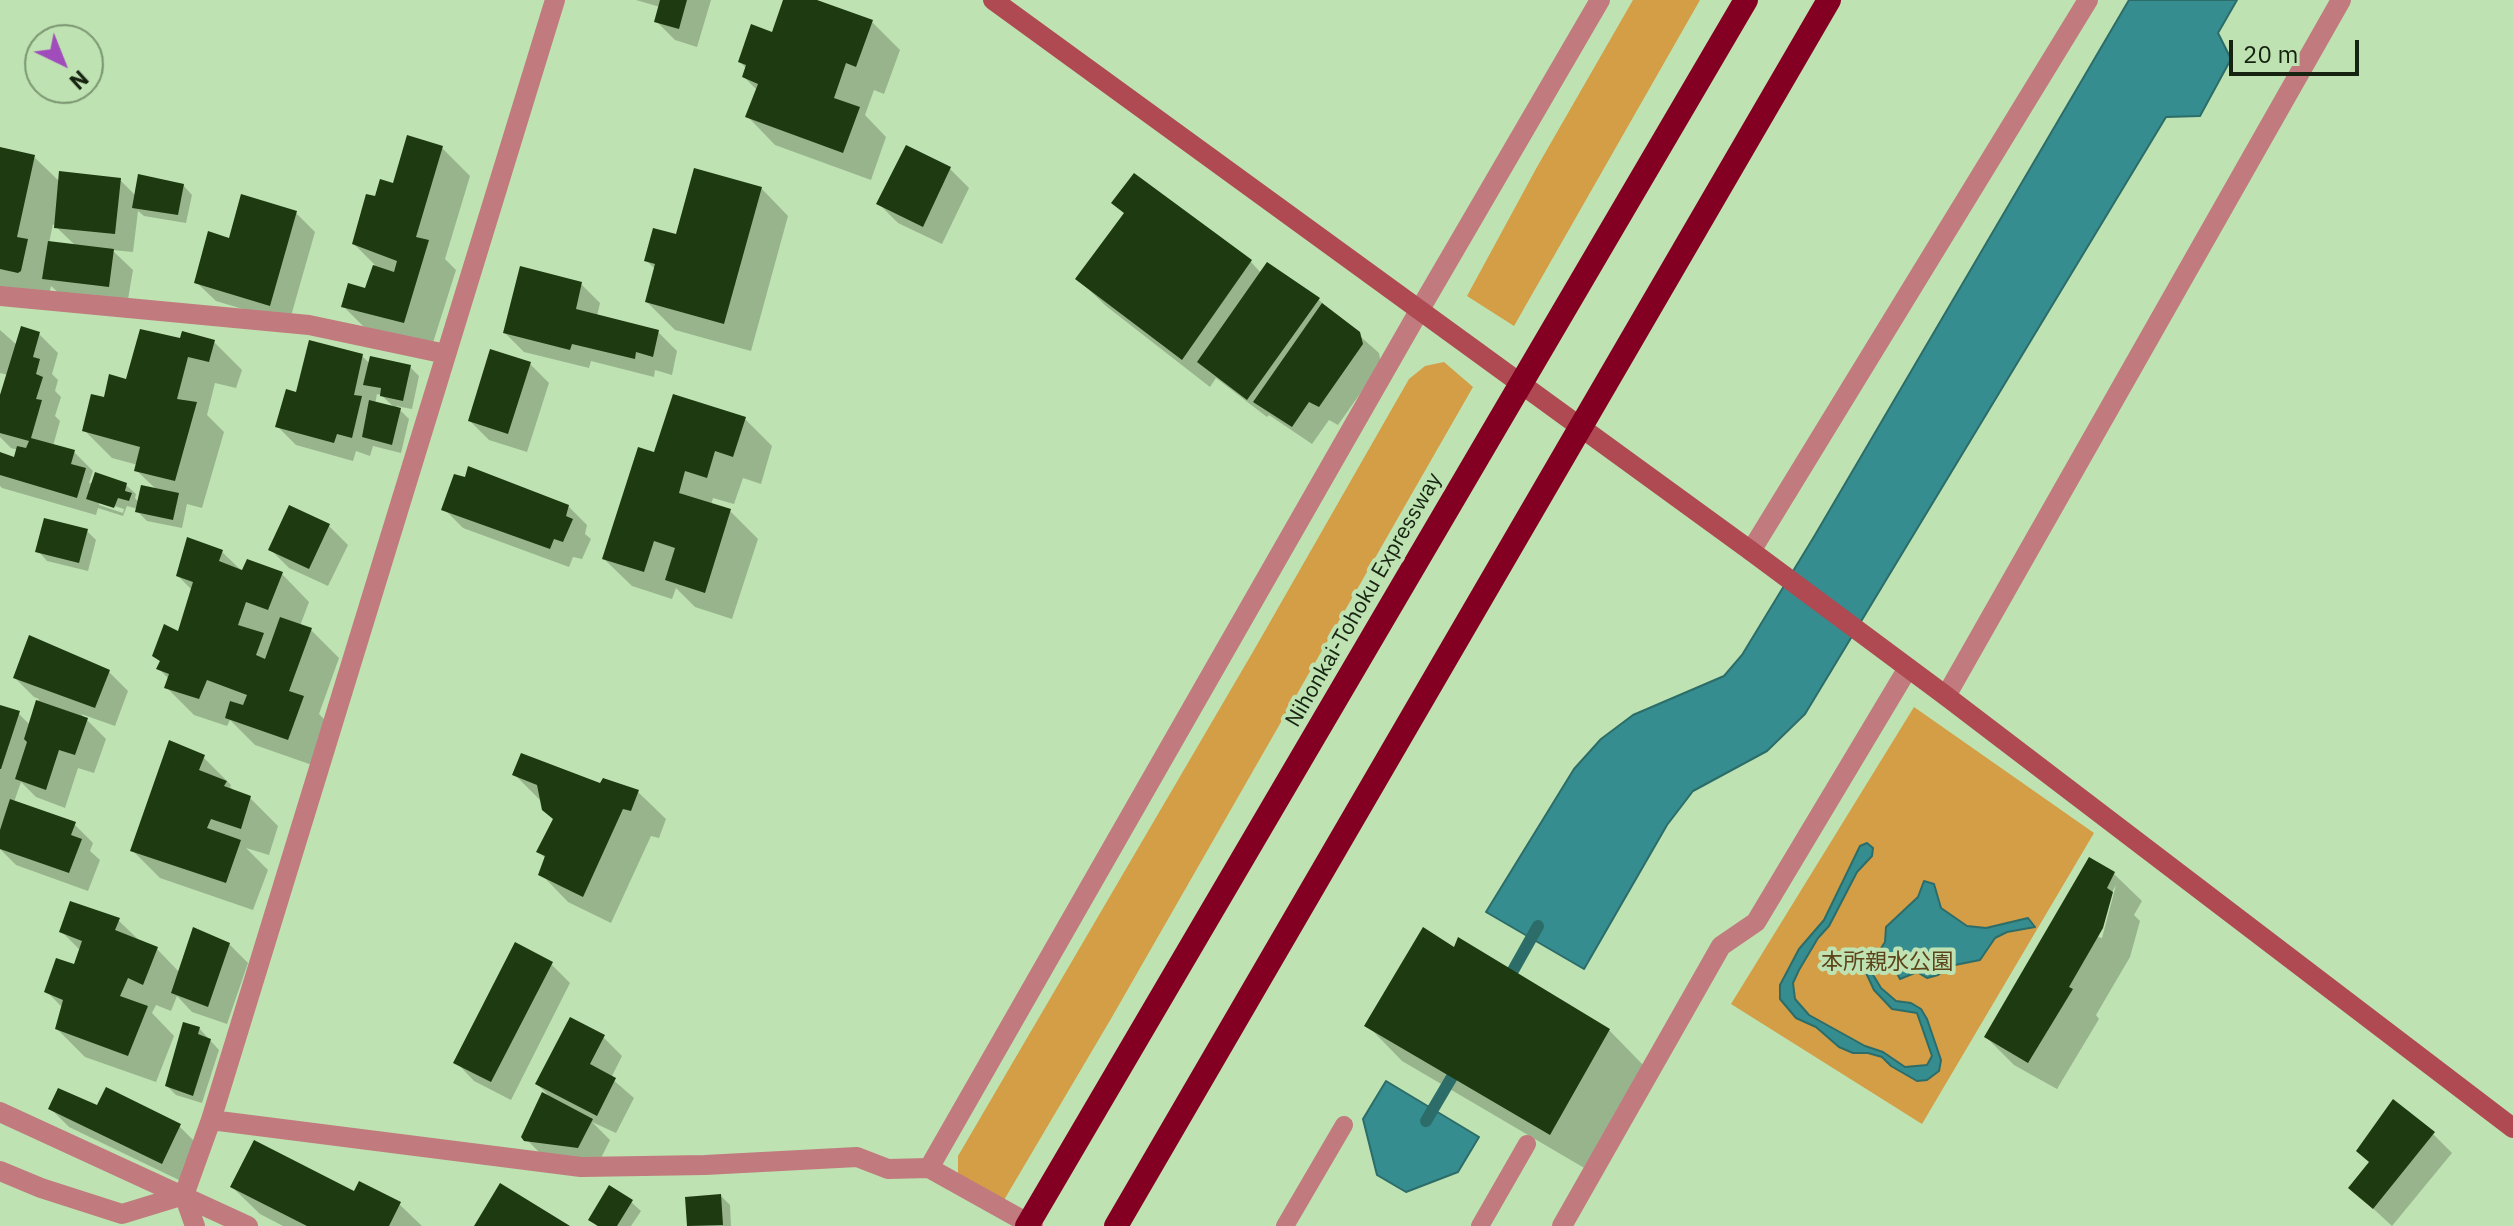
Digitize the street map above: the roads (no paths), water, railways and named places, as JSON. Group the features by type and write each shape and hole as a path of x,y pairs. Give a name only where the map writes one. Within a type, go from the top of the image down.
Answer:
{"highway":[{"name":"Nihonkai-Tohoku Expressway","path":"1030,1226 1746,0"},
{"path":"1116,1226 1829,0"}],"street":[{"path":"195,1226 184,1195 211,1120 555,0"},
{"path":"993,0 1751,551 2513,1128"},
{"path":"929,1168 1600,0"},
{"path":"1751,551 2088,0"},
{"path":"1946,696 2341,0"},
{"path":"0,296 309,325 446,354"},
{"path":"1562,1226 1721,946 1756,922 1908,668"},
{"path":"0,1112 248,1226"},
{"path":"211,1120 581,1167 705,1165 857,1157 888,1169 929,1168 1030,1226"},
{"path":"0,1171 41,1188 122,1214 184,1195"}],"lane":[{"path":"1285,1226 1344,1125"},
{"path":"1480,1226 1527,1144"}],"water":[{"path":"2129,0 2237,0 2218,33 2231,59 2200,116 2166,117 1805,714 1767,751 1693,791 1667,825 1584,969 1486,912 1574,769 1601,739 1633,715 1724,676 1742,655"},
{"path":"1867,843 1873,848 1872,856 1857,872 1829,926 1799,970 1793,983 1795,999 1809,1015 1865,1046 1883,1052 1905,1067 1927,1065 1932,1056 1917,1013 1892,1009 1874,990 1865,961 1880,950 1885,942 1886,927 1918,897 1924,881 1934,884 1941,908 1967,926 1986,928 2028,918 2035,927 2007,932 1995,938 1980,960 1950,966 1938,975 1927,978 1917,972 1900,979 1890,960 1880,957 1871,965 1881,988 1896,1001 1911,1003 1921,1009 1927,1019 1941,1060 1939,1071 1927,1080 1917,1081 1882,1057 1853,1053 1839,1047 1816,1027 1796,1018 1780,999 1780,985 1799,949 1824,920 1860,846"},
{"path":"1386,1081 1479,1137 1458,1172 1406,1192 1377,1175 1363,1119"}],"waterway":[{"path":"1506,983 1538,926"},
{"path":"1426,1121 1459,1065"}],"park label":[{"name":"本所親水公園","path":"1887,963"}]}
